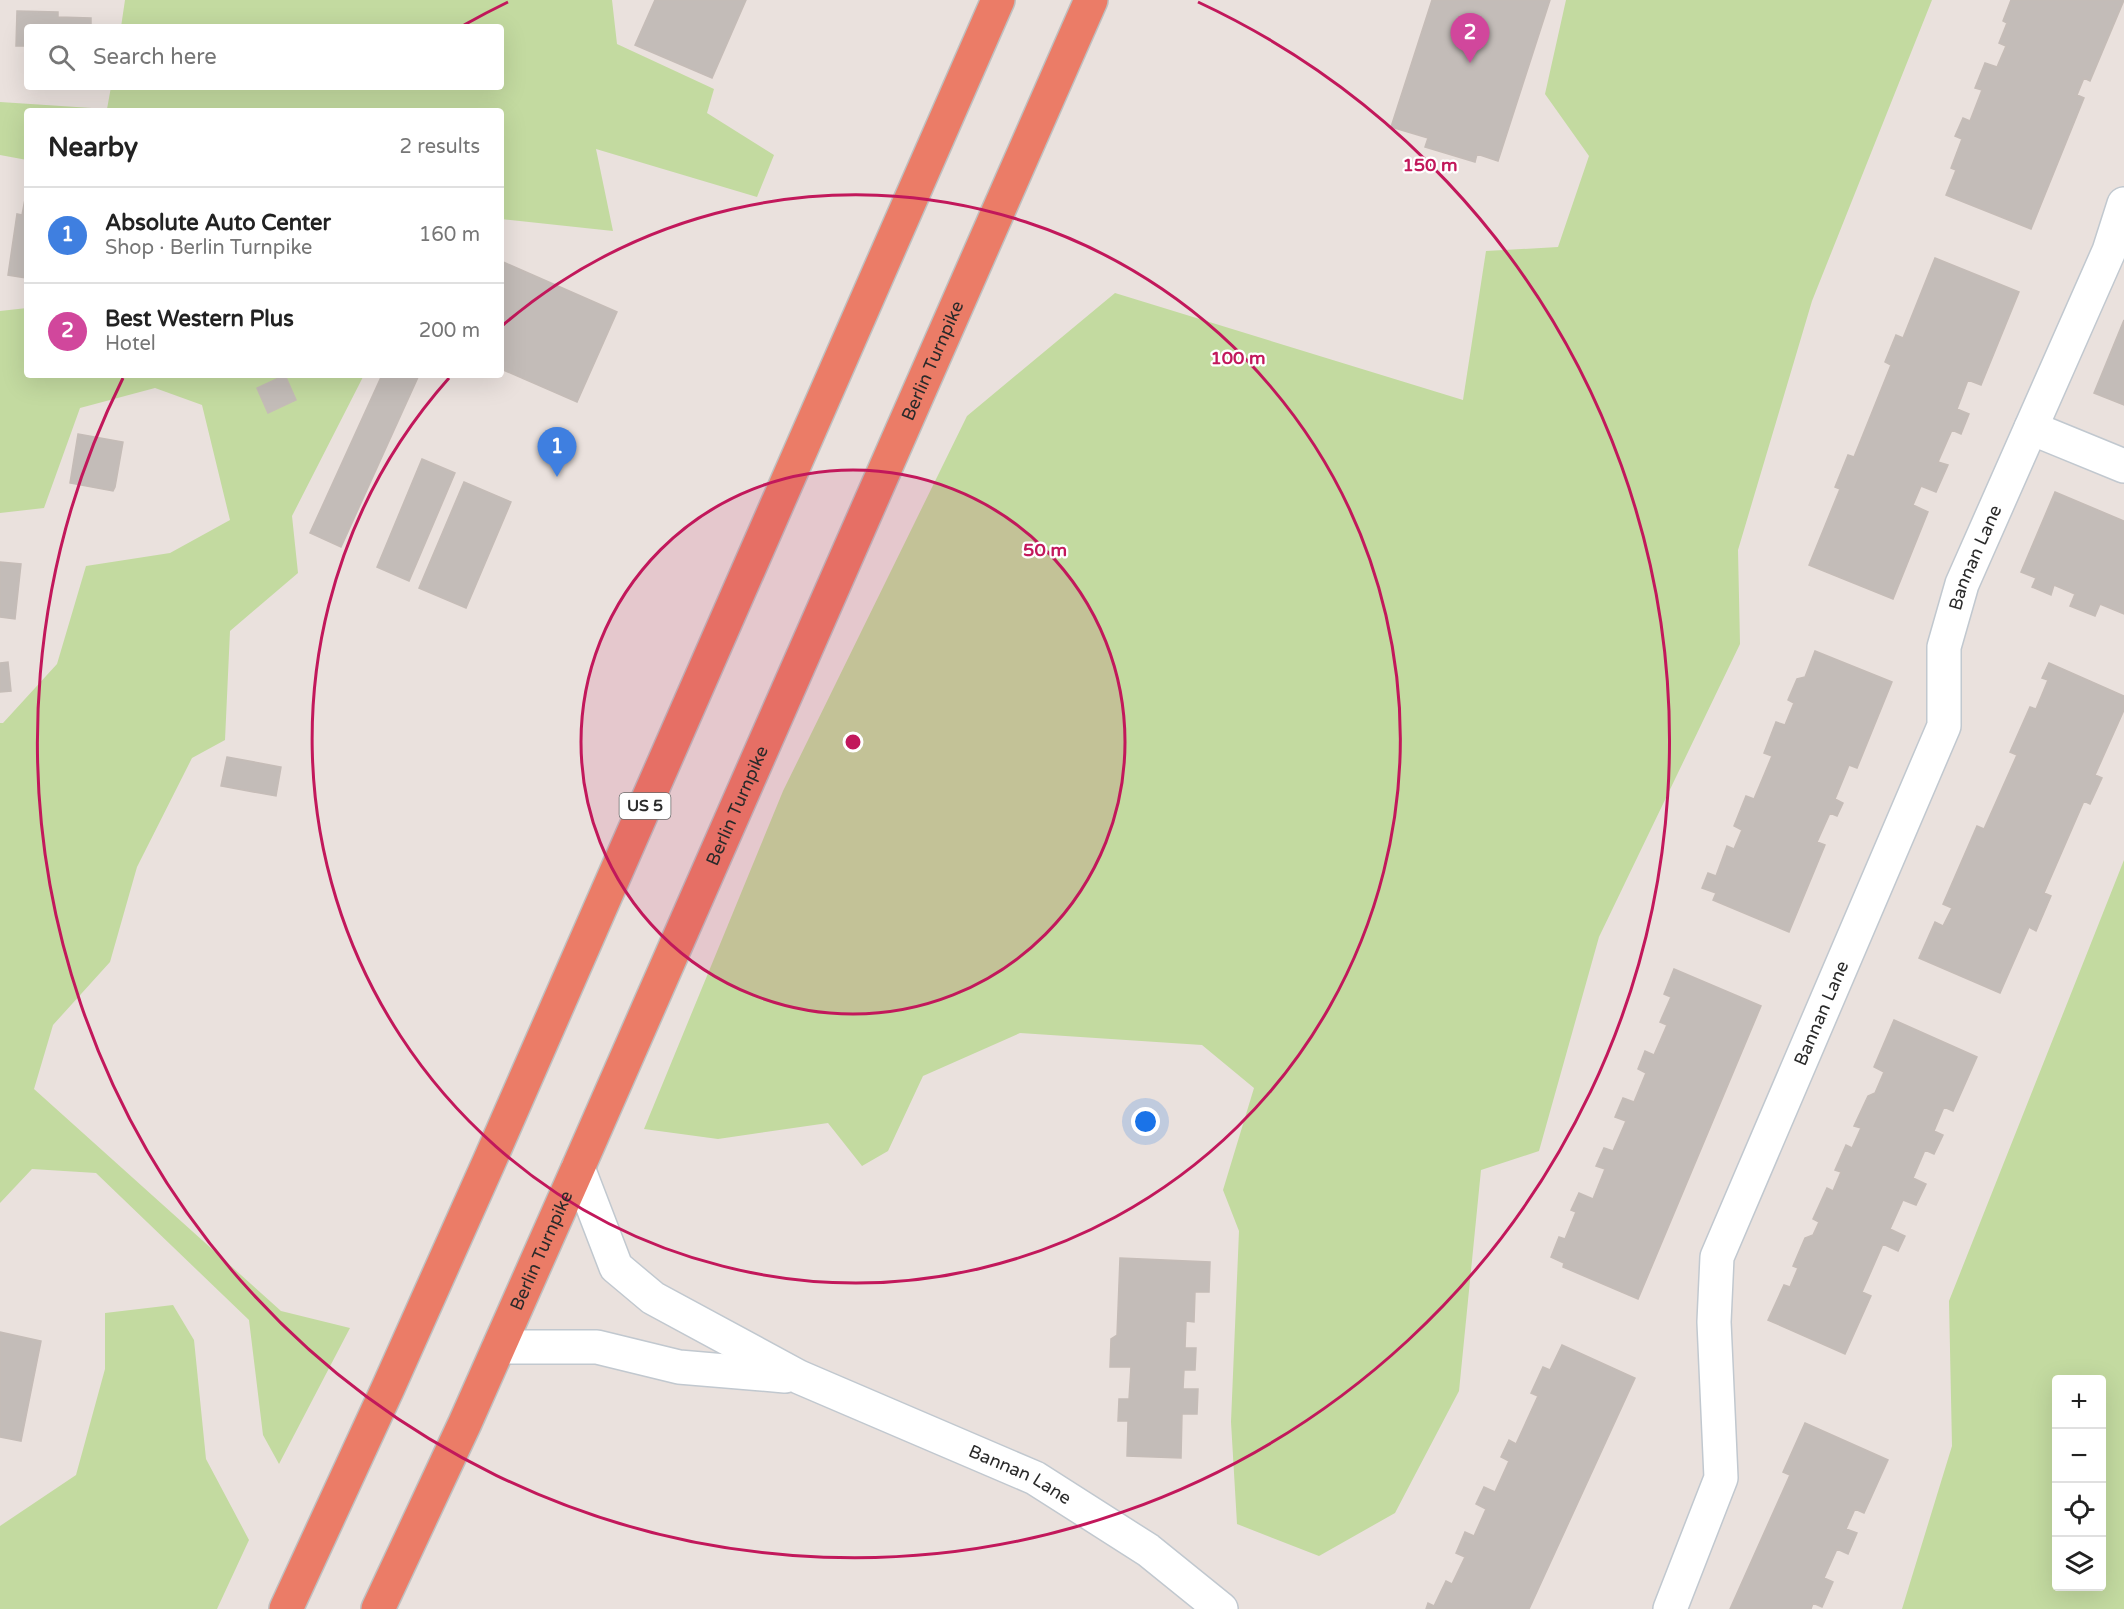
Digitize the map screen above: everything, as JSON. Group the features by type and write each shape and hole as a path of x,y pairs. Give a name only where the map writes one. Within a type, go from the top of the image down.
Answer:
{"highway":[{"name":"US 5","path":"286,1609 489,1162 998,0"},
{"name":"Berlin Turnpike","path":"378,1609 499,1347 1091,0"}],"street":[{"name":"Bannan Lane","path":"1670,1609 1721,1478 1714,1322 1717,1257 1944,726 1944,646 1962,584 2031,428 2116,254 2124,204"},
{"path":"2031,428 2124,466"},
{"name":"Bannan Lane","path":"578,1168 616,1267 653,1298 799,1377 1035,1478 1148,1550 1221,1609"},
{"name":"Bannan Lane","path":"499,1347 597,1347 679,1367 799,1377"}],"green space":[{"path":"125,0 612,0 617,44 714,89 707,113 774,155 757,197 596,149 613,231 504,219 504,108 107,108 110,90 504,90 504,24 121,24"},
{"path":"1566,0 1932,0 1812,301 1738,550 1740,644 1599,937 1539,1151 1481,1170 1459,1391 1395,1513 1319,1556 1237,1524 1231,1422 1239,1231 1223,1190 1254,1088 1202,1045 1020,1033 923,1076 888,1151 862,1166 828,1123 718,1139 644,1129 783,791 967,416 1115,293 1463,400 1486,251 1558,247 1589,156 1545,94"},
{"path":"0,102 92,108 24,108 24,159 0,155"},
{"path":"24,308 24,378 362,378 292,516 298,573 230,631 225,740 192,758 137,867 110,962 53,1025 34,1089 281,1311 350,1328 279,1464 263,1435 249,1320 96,1173 32,1169 0,1203 0,723 3,723 57,664 86,566 170,553 230,520 202,405 155,388 80,408 44,508 0,513 0,311"},
{"path":"2124,860 2124,1609 1902,1609 1952,1446 1949,1301"},
{"path":"173,1305 194,1340 206,1459 249,1540 217,1609 0,1609 0,1526 76,1475 105,1369 105,1313"}],"building":[{"path":"655,0 746,0 712,78 635,45"},
{"path":"1432,0 1550,0 1498,161 1477,154 1475,162 1425,147 1428,138 1391,127"},
{"path":"2011,0 2124,0 2090,81 2084,78 2077,95 2084,98 2031,229 1946,195 1956,170 1951,168 1962,139 1955,136 1963,118 1970,121 1982,90 1975,88 1985,63 1997,67 2006,46 1999,43 2007,23 2003,21"},
{"path":"17,11 58,12 58,17 91,18 91,24 24,24 24,46 16,46"},
{"path":"24,204 24,278 8,275 17,214 22,215"},
{"path":"1935,258 2019,292 1981,385 1968,380 1957,409 1969,414 1961,434 1952,430 1938,462 1948,465 1936,492 1921,486 1913,505 1928,512 1893,599 1809,565 1840,489 1835,487 1848,455 1854,457 1891,365 1885,362 1896,335 1903,338"},
{"path":"504,262 617,312 577,402 504,370"},
{"path":"2124,320 2124,405 2094,393"},
{"path":"279,378 286,378 296,400 268,413 257,388"},
{"path":"381,378 418,378 341,547 310,533"},
{"path":"78,434 123,442 113,491 70,483"},
{"path":"422,459 455,473 409,581 377,567"},
{"path":"464,482 511,502 466,608 419,588"},
{"path":"2055,492 2124,521 2124,614 2100,604 2095,616 2070,606 2075,594 2054,585 2051,595 2032,587 2036,578 2021,572"},
{"path":"0,562 21,564 15,619 0,617"},
{"path":"1815,651 1892,682 1857,768 1849,765 1835,799 1843,803 1837,816 1830,813 1817,842 1825,845 1789,932 1713,900 1716,893 1702,888 1708,873 1716,876 1727,846 1734,849 1742,830 1734,826 1746,796 1754,799 1772,756 1764,753 1776,722 1785,725 1794,703 1788,700 1797,679 1805,677"},
{"path":"8,662 11,691 0,692 0,663"},
{"path":"2049,663 2124,696 2124,710 2095,775 2102,778 2090,804 2084,801 2044,893 2051,896 2036,931 2029,927 2000,993 1919,958 1935,922 1943,926 1952,908 1943,904 1977,826 1984,829 2017,755 2010,752 2030,707 2036,709 2048,680 2042,678"},
{"path":"227,757 281,767 276,796 221,786"},
{"path":"1674,969 1761,1006 1638,1299 1563,1267 1564,1263 1551,1257 1559,1237 1565,1239 1576,1212 1571,1210 1579,1193 1593,1199 1605,1169 1596,1166 1604,1148 1613,1151 1626,1121 1615,1117 1623,1098 1634,1102 1646,1073 1638,1069 1645,1051 1654,1055 1667,1025 1660,1022 1671,997 1664,994"},
{"path":"1894,1020 1977,1057 1953,1111 1944,1107 1934,1131 1943,1135 1934,1154 1925,1150 1913,1178 1926,1184 1916,1205 1903,1200 1890,1229 1905,1236 1898,1251 1883,1244 1862,1292 1871,1296 1845,1354 1768,1320 1784,1285 1790,1287 1798,1268 1793,1266 1805,1238 1813,1235 1819,1222 1813,1219 1827,1188 1833,1191 1841,1172 1835,1170 1846,1145 1852,1148 1861,1128 1854,1126 1868,1096 1875,1093 1884,1072 1874,1067"},
{"path":"1120,1258 1210,1262 1209,1292 1195,1292 1194,1322 1186,1321 1185,1348 1196,1348 1195,1370 1184,1370 1183,1389 1198,1389 1197,1414 1182,1414 1181,1458 1127,1456 1128,1421 1118,1421 1119,1399 1129,1399 1131,1367 1110,1367 1111,1339 1117,1335"},
{"path":"0,1332 41,1341 21,1441 0,1437"},
{"path":"1562,1345 1635,1378 1529,1609 1426,1609 1428,1603 1434,1606 1446,1581 1452,1584 1465,1557 1456,1553 1465,1532 1474,1536 1486,1509 1476,1504 1484,1487 1495,1492 1509,1461 1501,1457 1509,1440 1516,1444 1538,1396 1531,1393 1543,1367 1550,1370"},
{"path":"1805,1423 1888,1460 1864,1513 1855,1509 1846,1529 1857,1533 1848,1554 1837,1549 1824,1578 1833,1582 1822,1607 1813,1603 1811,1609 1730,1609 1790,1475 1783,1472"}],"place":[{"name":"Best Western Plus","path":"1470,63"},
{"name":"Absolute Auto Center","path":"557,477"}]}
